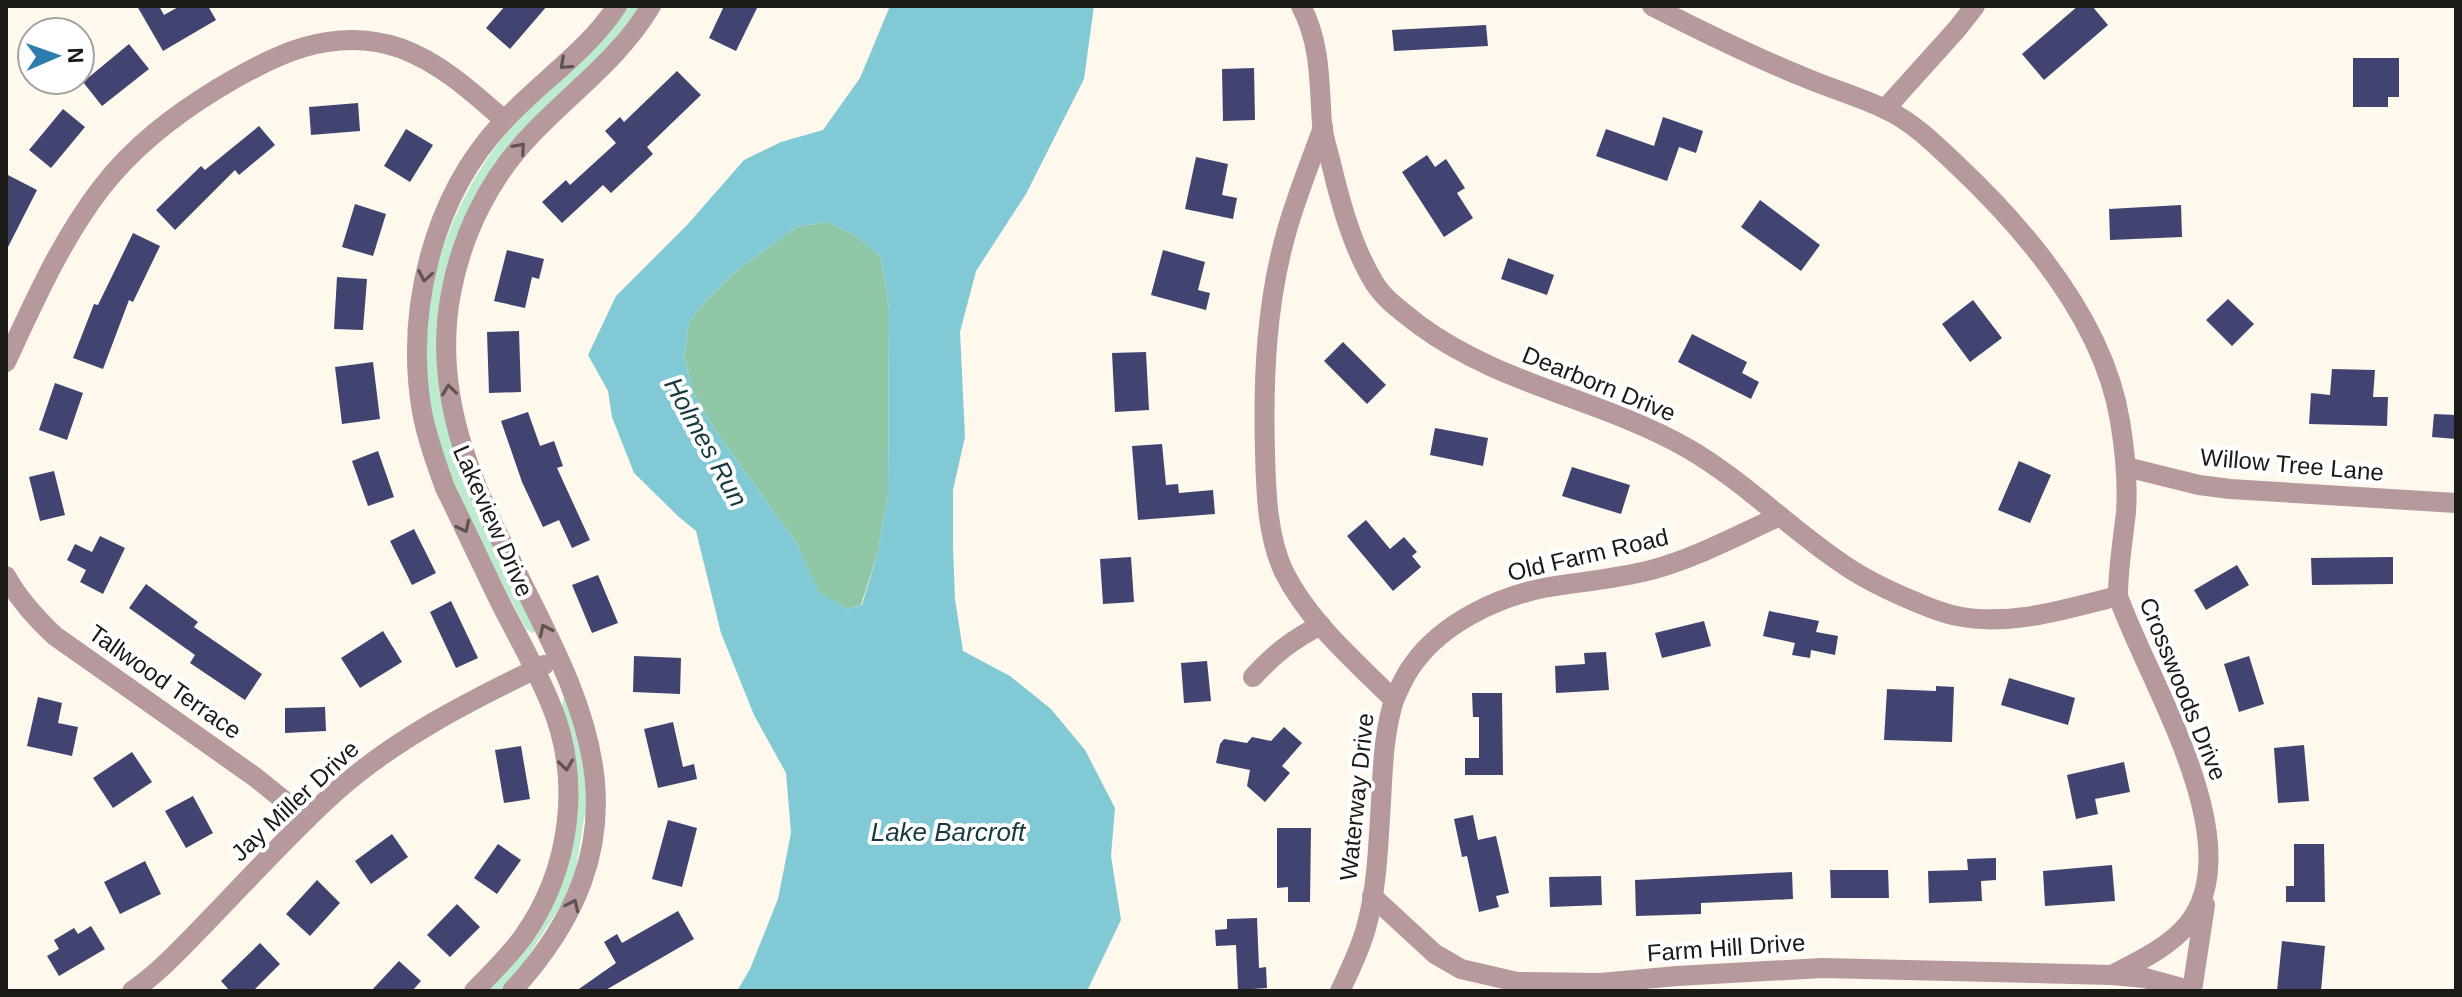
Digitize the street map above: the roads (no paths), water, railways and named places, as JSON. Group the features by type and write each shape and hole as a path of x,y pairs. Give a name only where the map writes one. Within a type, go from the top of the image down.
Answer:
{"street":[{"name":"Lakeview Drive","path":"474,991 522,937 551,885 564,845 568,780 563,743 551,702 445,488 432,451 422,414 418,377 419,312 429,259 445,213 462,178 487,139 588,43 617,6"},
{"name":"Lakeview Drive","path":"512,991 543,957 562,927 588,866 596,803 594,765 575,695 489,514 460,442 446,368 450,294 472,224 488,191 509,160 532,134 615,56 651,6"},
{"name":"Dearborn Drive","path":"1301,6 1314,34 1323,127 1335,181 1364,264 1376,286 1392,304 1459,352 1499,372 1611,412 1689,449 1836,560 1889,591 1956,616 1980,619 2034,615 2118,596"},
{"name":"Crosswoods Drive","path":"1652,6 1768,63 1885,109 1927,137 1978,185 2060,281 2084,322 2104,367 2120,420 2126,467 2118,596 2184,750 2197,790 2209,858 2207,885 2189,923 2173,939 2112,975"},
{"path":"1885,109 1975,6"},
{"path":"6,362 49,272 78,221 132,153 182,110 280,54 305,45 334,41 388,45 427,59 446,71 504,120"},
{"name":"Waterway Drive","path":"1323,127 1287,229 1276,275 1268,326 1264,397 1265,477 1277,552 1298,595 1321,625 1394,700 1386,724 1380,815 1367,926 1340,991"},
{"name":"Willow Tree Lane","path":"2126,467 2199,485 2230,489 2456,503"},
{"name":"Old Farm Road","path":"1394,700 1414,662 1430,645 1450,628 1477,612 1505,599 1539,589 1649,570 1685,560 1780,516"},
{"name":"Tallwood Terrace","path":"6,576 34,616 55,636 255,777 307,819"},
{"path":"1253,677 1293,639 1321,625"},
{"name":"Jay Miller Drive","path":"132,991 174,955 307,819 359,772 455,709 558,658"},
{"path":"2112,975 2145,978 2192,991 2207,885"},
{"name":"Farm Hill Drive","path":"1372,896 1435,954 1461,969 1517,982 1600,983 1822,968 2112,975"}],"water":[{"name":"Lake Barcroft","path":"890,6 1094,6 1084,79 1026,194 976,271 960,332 965,437 953,490 955,599 963,651 1010,676 1051,709 1085,750 1115,808 1111,856 1121,920 1087,991 737,991 750,969 778,899 791,833 786,773 754,715 721,633 696,531 634,473 612,417 608,391 588,355 616,296 688,224 744,160 781,142 823,130 860,78","holes":["827,222 856,236 881,257 889,309 888,496 877,555 862,605 847,609 819,592 796,542 717,433 694,394 684,357 689,323 701,306 737,270 797,227"]}],"water label":[{"name":"Holmes Run","path":"706,442"}]}
